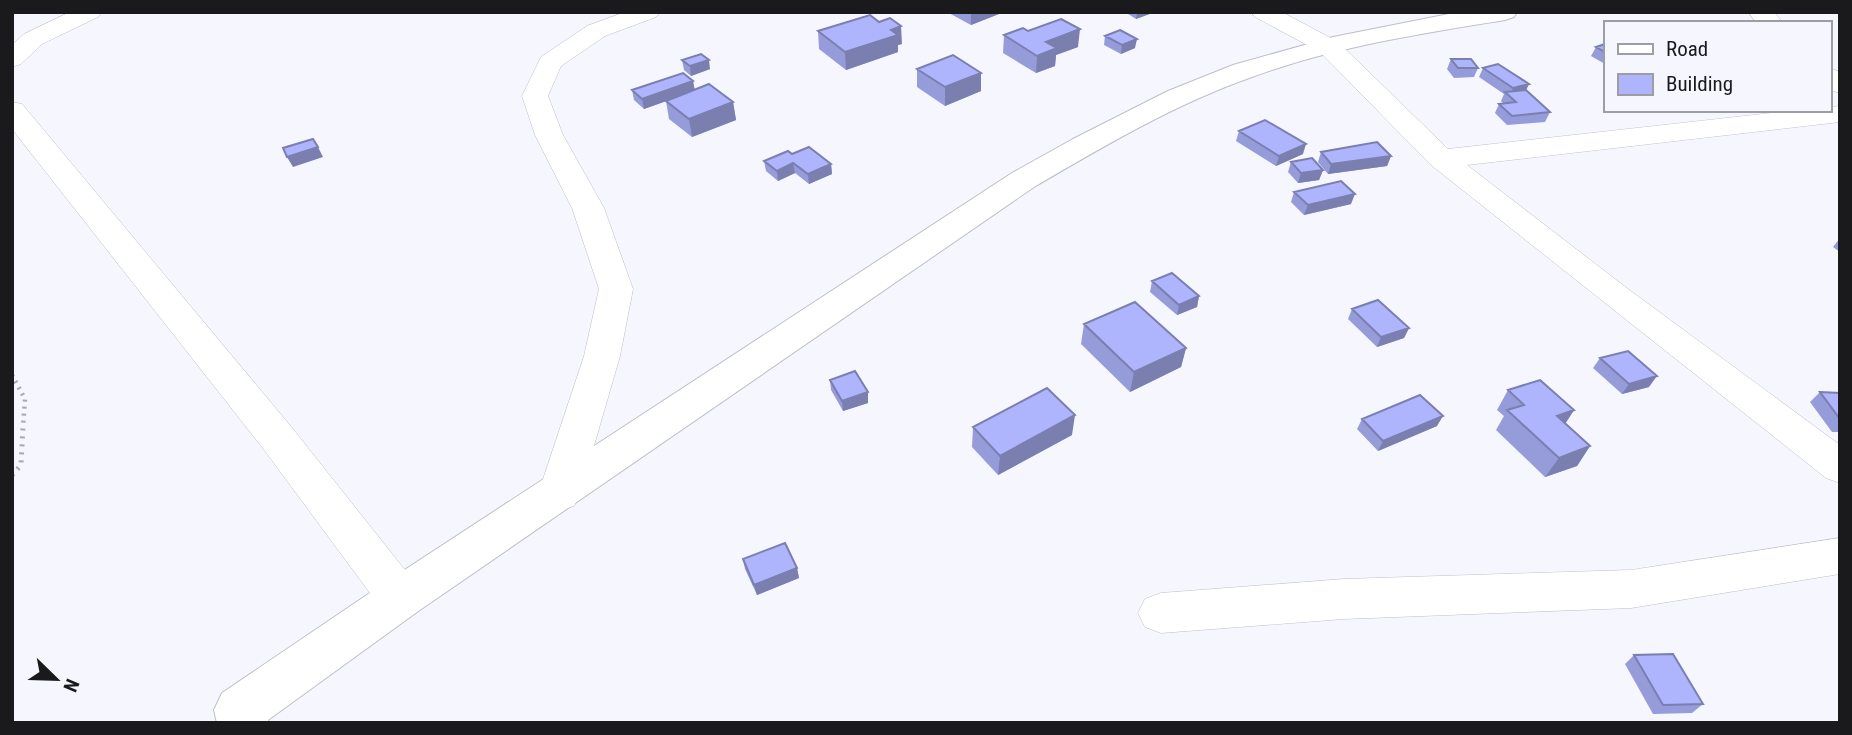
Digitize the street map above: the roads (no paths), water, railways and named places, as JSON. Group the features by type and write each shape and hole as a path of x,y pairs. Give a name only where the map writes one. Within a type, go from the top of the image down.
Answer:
{"street":[{"path":"12,59 33,39 90,12"},
{"path":"559,494 602,356 615,289 588,208 549,135 535,96 550,62 596,31 648,12"},
{"path":"1264,12 1329,47 1441,159 1616,297 1840,467"},
{"path":"233,718 400,598 1045,167 1112,129 1189,92 1276,60 1505,12"},
{"path":"12,110 279,440 400,598"},
{"path":"1441,159 1840,114"},
{"path":"1161,613 1344,599 1631,589 1840,556"}]}
